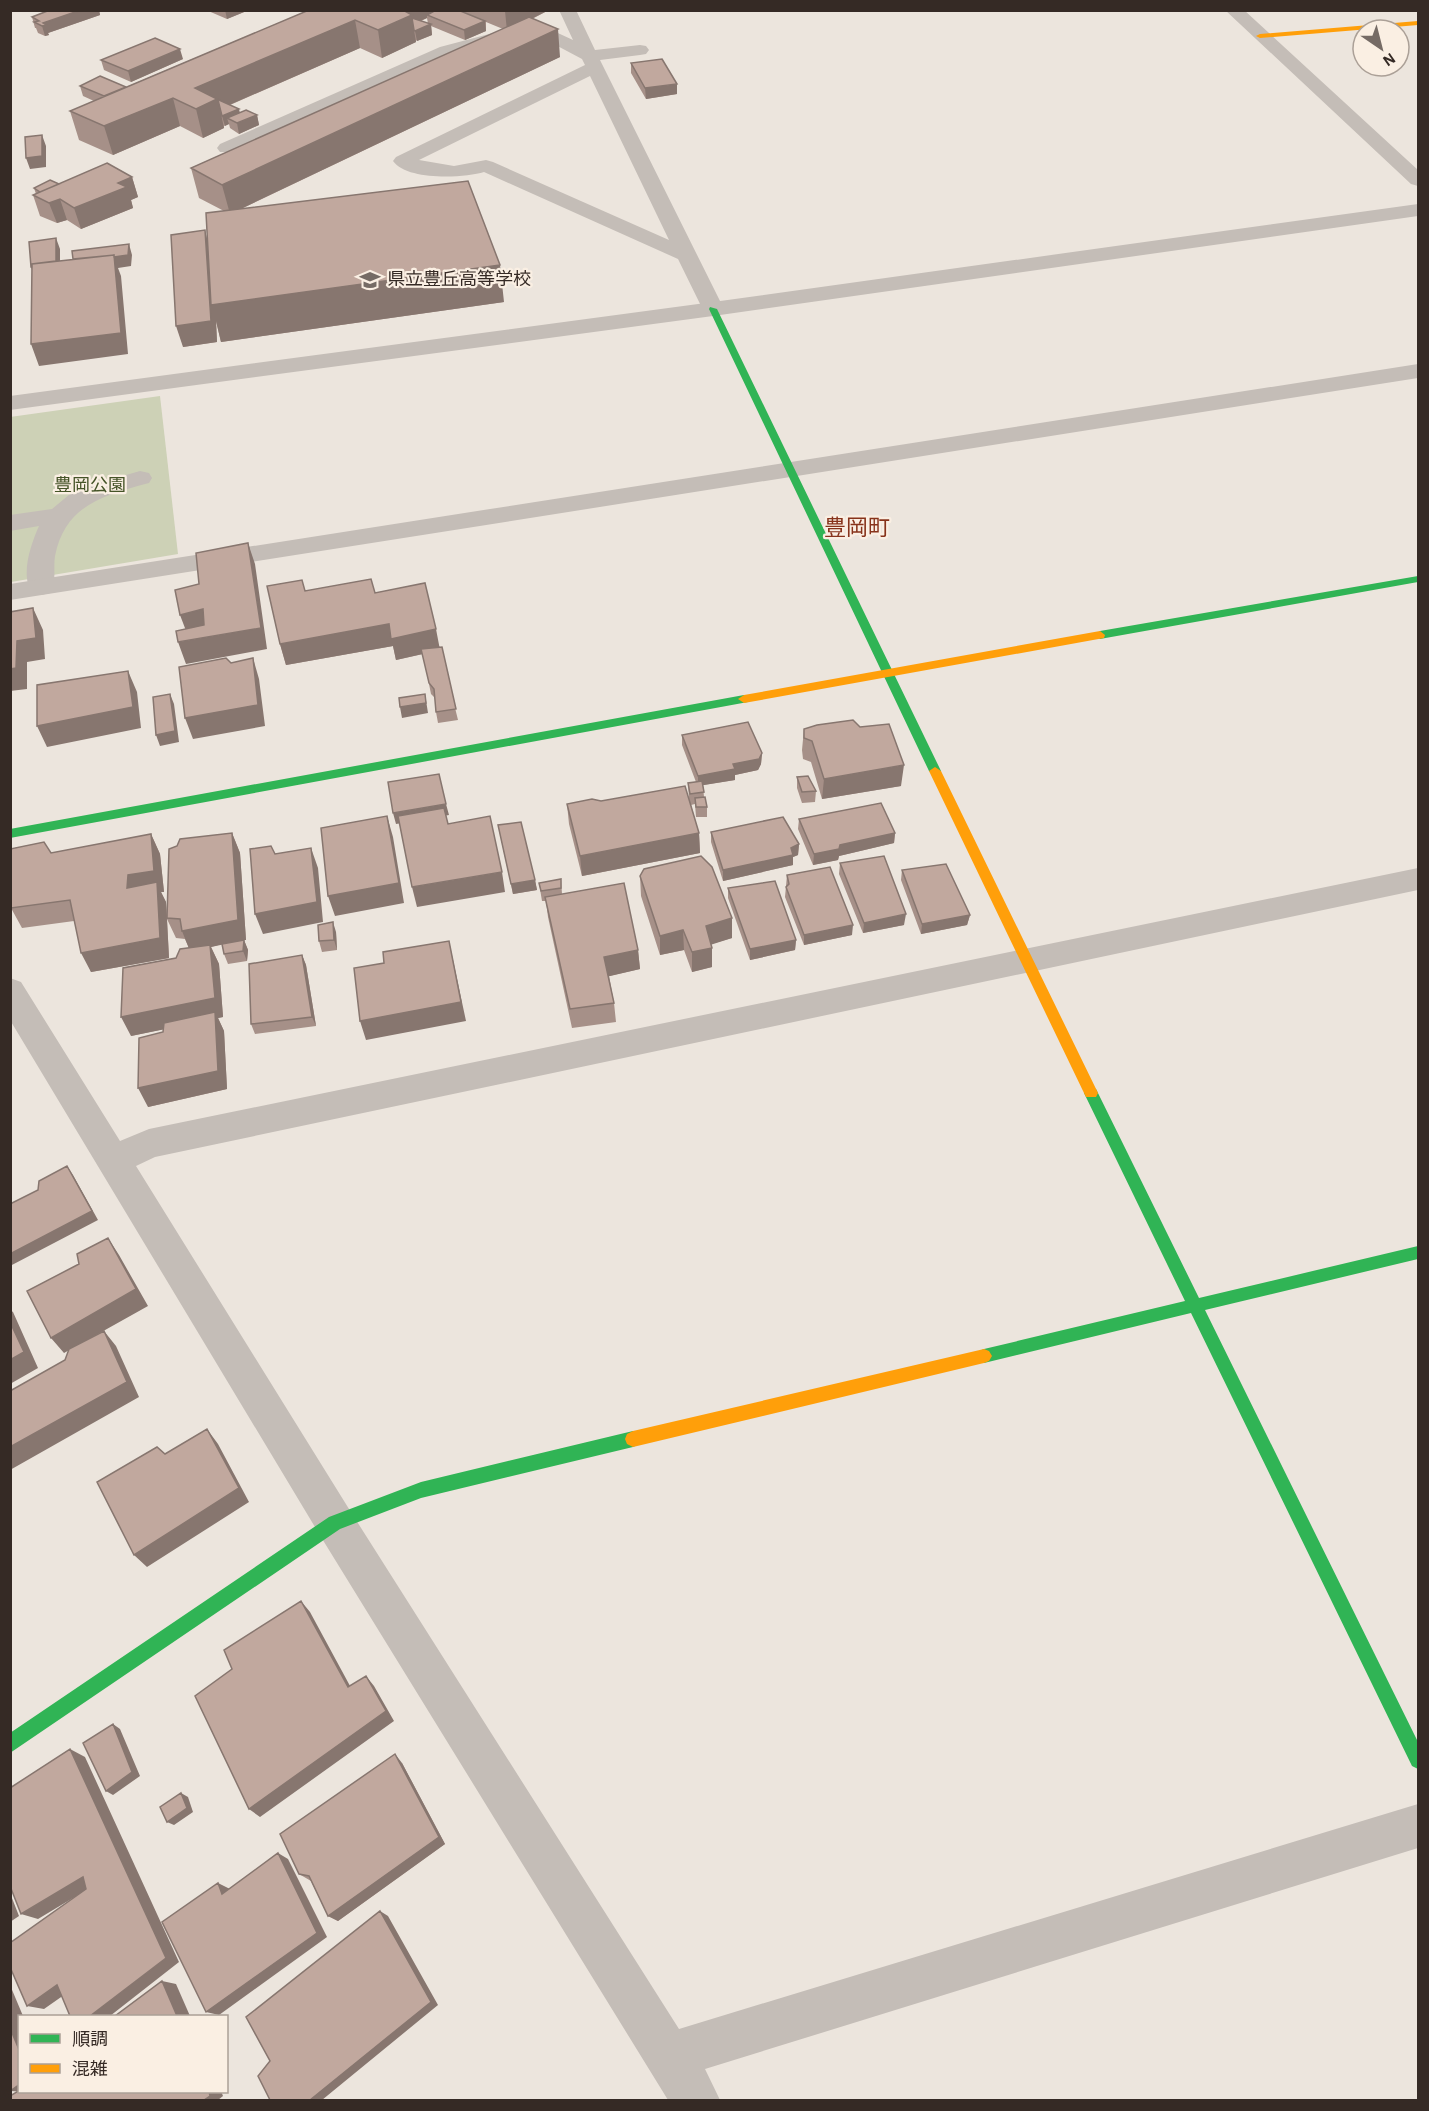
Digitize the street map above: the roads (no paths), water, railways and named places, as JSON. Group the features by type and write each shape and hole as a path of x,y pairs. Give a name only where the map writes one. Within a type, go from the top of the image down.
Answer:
{"street":[{"path":"227,148 446,51 534,27 566,10 792,469 887,673 1195,1307 1419,1760"},
{"path":"1233,10 1419,180"},
{"path":"1260,36 1419,23"},
{"path":"534,27 592,62"},
{"path":"487,152 465,173 438,173 403,161 592,62 640,50"},
{"path":"465,130 487,152 688,256"},
{"path":"1386,150 1408,148"},
{"path":"426,169 429,189"},
{"path":"10,403 713,309 1419,210"},
{"path":"10,592 1419,371"},
{"path":"40,587 39,566 43,545 57,516 76,500 117,484 140,478"},
{"path":"10,523 57,516"},
{"path":"10,834 887,673 1419,579"},
{"path":"113,1161 149,1144 1419,879"},
{"path":"10,992 335,1523 696,2100"},
{"path":"10,1744 335,1523 421,1490 1419,1252"},
{"path":"669,2056 1419,1826"}],"place":[{"name":"県立豊丘高等学校","path":"370,280"}],"district":[{"name":"豊岡町","path":"857,528"}],"park label":[{"name":"豊岡公園","path":"90,486"}]}
